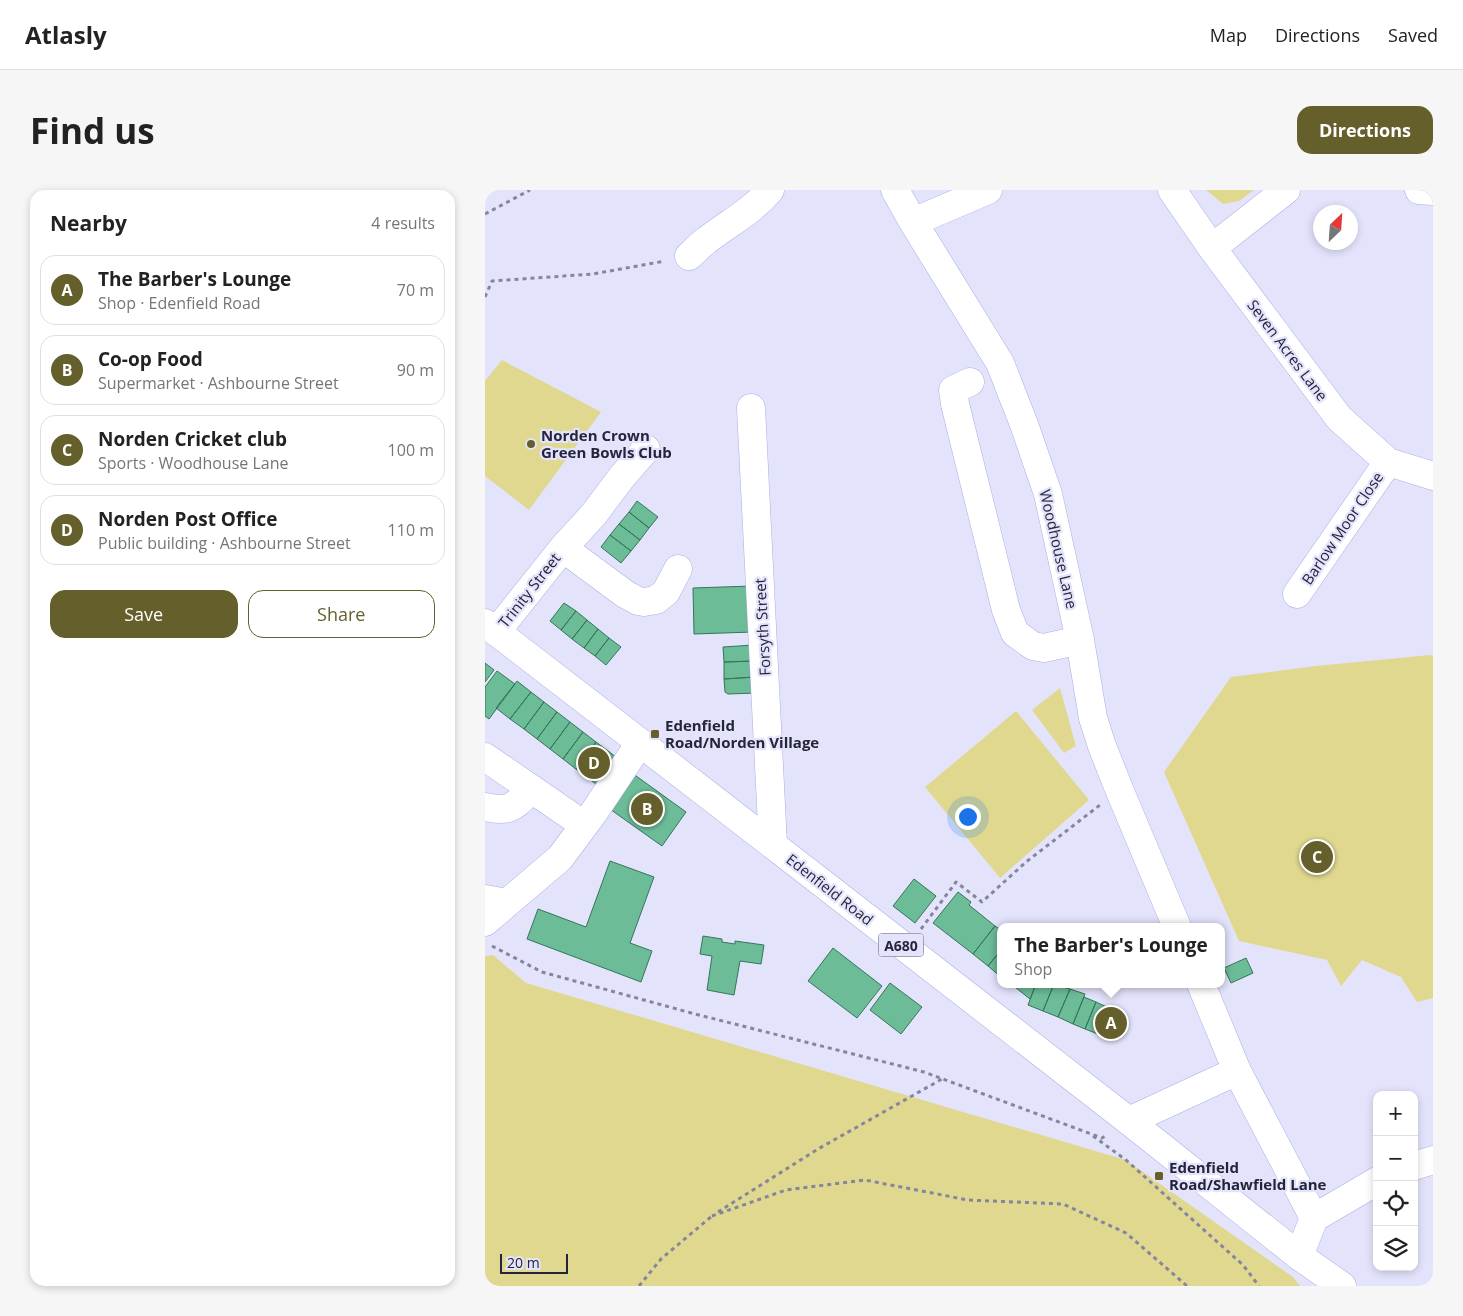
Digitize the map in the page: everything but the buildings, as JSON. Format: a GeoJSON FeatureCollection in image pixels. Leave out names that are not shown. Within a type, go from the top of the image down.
{"type":"FeatureCollection","features":[{"type":"Feature","properties":{"kind":"street"},"geometry":{"type":"LineString","coordinates":[[689,256],[706,240],[759,203],[770,190]]}},
{"type":"Feature","properties":{"kind":"street","name":"Woodhouse Lane"},"geometry":{"type":"LineString","coordinates":[[895,190],[1001,363],[1048,494],[1080,640],[1093,718],[1119,789],[1175,923]]}},
{"type":"Feature","properties":{"kind":"street"},"geometry":{"type":"LineString","coordinates":[[913,222],[987,190]]}},
{"type":"Feature","properties":{"kind":"street","name":"Seven Acres Lane"},"geometry":{"type":"LineString","coordinates":[[1172,190],[1212,248],[1339,418],[1388,462],[1433,476]]}},
{"type":"Feature","properties":{"kind":"street"},"geometry":{"type":"LineString","coordinates":[[1212,248],[1286,190]]}},
{"type":"Feature","properties":{"kind":"street"},"geometry":{"type":"LineString","coordinates":[[1419,190],[1433,191]]}},
{"type":"Feature","properties":{"kind":"street"},"geometry":{"type":"LineString","coordinates":[[969,382],[953,390],[955,404],[1006,610],[1015,633],[1033,646],[1044,648],[1080,640]]}},
{"type":"Feature","properties":{"kind":"street","name":"Forsyth Street"},"geometry":{"type":"LineString","coordinates":[[751,408],[773,845]]}},
{"type":"Feature","properties":{"kind":"street","name":"Trinity Street"},"geometry":{"type":"LineString","coordinates":[[491,627],[594,514],[645,449]]}},
{"type":"Feature","properties":{"kind":"street","name":"Barlow Moor Close"},"geometry":{"type":"LineString","coordinates":[[1297,594],[1388,462]]}},
{"type":"Feature","properties":{"kind":"street"},"geometry":{"type":"LineString","coordinates":[[563,548],[625,594],[638,601],[656,600],[666,592],[678,569]]}},
{"type":"Feature","properties":{"kind":"street","name":"Edenfield Road"},"geometry":{"type":"LineString","coordinates":[[491,627],[1129,1121],[1314,1270],[1342,1286]]}},
{"type":"Feature","properties":{"kind":"street"},"geometry":{"type":"LineString","coordinates":[[485,922],[496,901],[559,858],[640,743]]}},
{"type":"Feature","properties":{"kind":"street"},"geometry":{"type":"LineString","coordinates":[[485,756],[584,825]]}},
{"type":"Feature","properties":{"kind":"street"},"geometry":{"type":"LineString","coordinates":[[485,806],[497,810],[507,809],[516,804],[531,789]]}},
{"type":"Feature","properties":{"kind":"street"},"geometry":{"type":"LineString","coordinates":[[1203,988],[1237,1071],[1314,1218],[1314,1270]]}},
{"type":"Feature","properties":{"kind":"street"},"geometry":{"type":"LineString","coordinates":[[1129,1121],[1237,1071]]}},
{"type":"Feature","properties":{"kind":"street"},"geometry":{"type":"LineString","coordinates":[[1418,1165],[1433,1160]]}},
{"type":"Feature","properties":{"kind":"street"},"geometry":{"type":"LineString","coordinates":[[1314,1218],[1373,1183]]}},
{"type":"Feature","properties":{"kind":"path"},"geometry":{"type":"LineString","coordinates":[[485,214],[530,190]]}},
{"type":"Feature","properties":{"kind":"path"},"geometry":{"type":"LineString","coordinates":[[485,297],[492,281],[593,274],[689,256]]}},
{"type":"Feature","properties":{"kind":"path"},"geometry":{"type":"LineString","coordinates":[[906,949],[956,882],[982,902],[1026,862],[1119,789]]}},
{"type":"Feature","properties":{"kind":"path"},"geometry":{"type":"LineString","coordinates":[[485,942],[542,972],[695,1014],[924,1072],[1102,1138],[1129,1121]]}},
{"type":"Feature","properties":{"kind":"path"},"geometry":{"type":"LineString","coordinates":[[639,1286],[661,1259],[712,1216],[818,1149],[942,1078]]}},
{"type":"Feature","properties":{"kind":"path"},"geometry":{"type":"LineString","coordinates":[[1091,1134],[1125,1160],[1243,1265],[1259,1286]]}},
{"type":"Feature","properties":{"kind":"path"},"geometry":{"type":"LineString","coordinates":[[712,1216],[786,1190],[865,1180],[968,1200],[1063,1204],[1126,1233],[1187,1286]]}},
{"type":"Feature","properties":{"kind":"shaded area"},"geometry":{"type":"Polygon","coordinates":[[[1206,190],[1254,190],[1239,201],[1223,204],[1206,190]]]}},
{"type":"Feature","properties":{"kind":"shaded area","name":"Norden Crown Green Bowls Club"},"geometry":{"type":"Polygon","coordinates":[[[502,360],[601,412],[529,510],[485,476],[485,381],[502,360]]]}},
{"type":"Feature","properties":{"kind":"shaded area"},"geometry":{"type":"Polygon","coordinates":[[[1433,656],[1433,998],[1417,1002],[1401,977],[1362,960],[1341,986],[1327,960],[1239,941],[1164,772],[1231,677],[1316,666],[1433,656]]]}},
{"type":"Feature","properties":{"kind":"shaded area"},"geometry":{"type":"Polygon","coordinates":[[[1060,688],[1076,746],[1064,753],[1032,710],[1060,688]]]}},
{"type":"Feature","properties":{"kind":"shaded area"},"geometry":{"type":"Polygon","coordinates":[[[1016,711],[1089,800],[1000,878],[925,787],[1016,711]]]}},
{"type":"Feature","properties":{"kind":"shaded area"},"geometry":{"type":"Polygon","coordinates":[[[493,955],[526,983],[1126,1160],[1293,1277],[1300,1286],[485,1286],[485,956],[493,955]]]}},
{"type":"Feature","properties":{"kind":"place","name":"Norden Crown Green Bowls Club"},"geometry":{"type":"Point","coordinates":[531,444]}},
{"type":"Feature","properties":{"kind":"place","name":"Edenfield Road/Norden Village"},"geometry":{"type":"Point","coordinates":[655,734]}},
{"type":"Feature","properties":{"kind":"place","name":"Norden Post Office"},"geometry":{"type":"Point","coordinates":[594,763]}},
{"type":"Feature","properties":{"kind":"place","name":"Co-op Food"},"geometry":{"type":"Point","coordinates":[647,809]}},
{"type":"Feature","properties":{"kind":"place","name":"Norden Cricket club"},"geometry":{"type":"Point","coordinates":[1317,857]}},
{"type":"Feature","properties":{"kind":"place","name":"The Barber's Lounge"},"geometry":{"type":"Point","coordinates":[1111,1023]}},
{"type":"Feature","properties":{"kind":"place","name":"Edenfield Road/Shawfield Lane"},"geometry":{"type":"Point","coordinates":[1159,1176]}}]}
